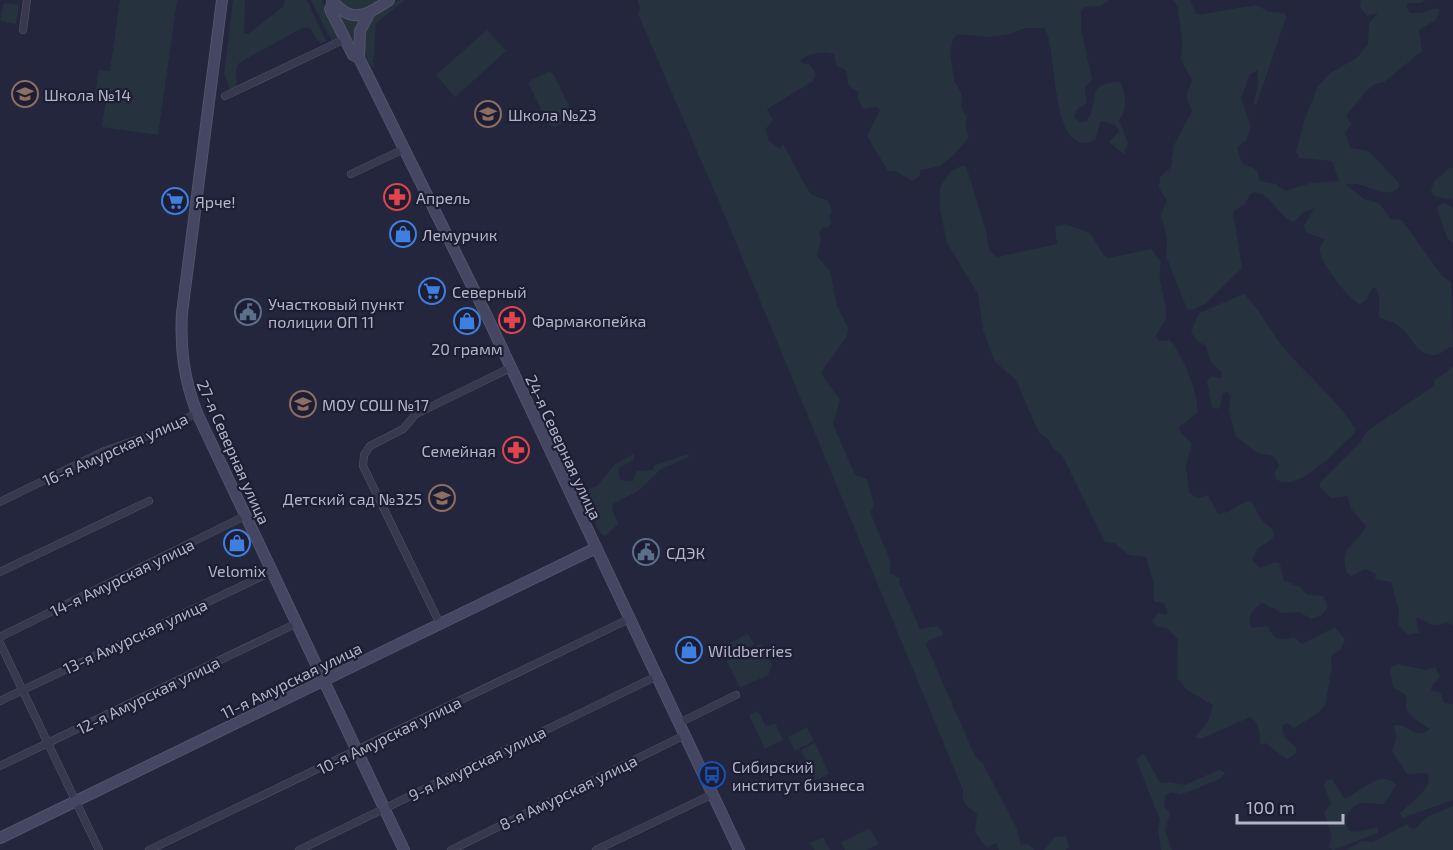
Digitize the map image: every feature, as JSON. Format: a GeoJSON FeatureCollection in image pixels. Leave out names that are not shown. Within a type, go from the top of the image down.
{"type":"FeatureCollection","features":[{"type":"Feature","properties":{"kind":"street"},"geometry":{"type":"LineString","coordinates":[[23,30],[27,0]]}},
{"type":"Feature","properties":{"kind":"street","name":"27-я Северная улица"},"geometry":{"type":"LineString","coordinates":[[222,0],[181,333],[183,371],[197,413],[404,850]]}},
{"type":"Feature","properties":{"kind":"street"},"geometry":{"type":"LineString","coordinates":[[359,58],[360,31],[369,14],[389,0]]}},
{"type":"Feature","properties":{"kind":"street"},"geometry":{"type":"LineString","coordinates":[[332,1],[350,15],[369,14]]}},
{"type":"Feature","properties":{"kind":"street","name":"24-я Северная улица"},"geometry":{"type":"LineString","coordinates":[[332,1],[330,9],[352,55],[359,58],[404,149],[739,850]]}},
{"type":"Feature","properties":{"kind":"street"},"geometry":{"type":"LineString","coordinates":[[225,96],[345,39]]}},
{"type":"Feature","properties":{"kind":"street"},"geometry":{"type":"LineString","coordinates":[[351,174],[404,149]]}},
{"type":"Feature","properties":{"kind":"street"},"geometry":{"type":"LineString","coordinates":[[440,624],[366,472],[363,460],[370,446],[403,429],[417,414],[510,368]]}},
{"type":"Feature","properties":{"kind":"street","name":"16-я Амурская улица"},"geometry":{"type":"LineString","coordinates":[[0,502],[102,452],[146,437],[197,413]]}},
{"type":"Feature","properties":{"kind":"street"},"geometry":{"type":"LineString","coordinates":[[0,572],[149,501]]}},
{"type":"Feature","properties":{"kind":"street","name":"14-я Амурская улица"},"geometry":{"type":"LineString","coordinates":[[0,637],[245,516]]}},
{"type":"Feature","properties":{"kind":"street","name":"11-я Амурская улица"},"geometry":{"type":"LineString","coordinates":[[0,838],[596,548]]}},
{"type":"Feature","properties":{"kind":"street","name":"13-я Амурская улица"},"geometry":{"type":"LineString","coordinates":[[0,701],[271,572]]}},
{"type":"Feature","properties":{"kind":"street","name":"10-я Амурская улица"},"geometry":{"type":"LineString","coordinates":[[148,850],[629,618]]}},
{"type":"Feature","properties":{"kind":"street","name":"12-я Амурская улица"},"geometry":{"type":"LineString","coordinates":[[0,766],[296,624]]}},
{"type":"Feature","properties":{"kind":"street"},"geometry":{"type":"LineString","coordinates":[[0,644],[99,850]]}},
{"type":"Feature","properties":{"kind":"street","name":"9-я Амурская улица"},"geometry":{"type":"LineString","coordinates":[[299,850],[657,676]]}},
{"type":"Feature","properties":{"kind":"street"},"geometry":{"type":"LineString","coordinates":[[679,723],[736,695]]}},
{"type":"Feature","properties":{"kind":"street","name":"8-я Амурская улица"},"geometry":{"type":"LineString","coordinates":[[451,850],[685,735]]}},
{"type":"Feature","properties":{"kind":"street"},"geometry":{"type":"LineString","coordinates":[[596,850],[713,794]]}},
{"type":"Feature","properties":{"kind":"shaded area"},"geometry":{"type":"Polygon","coordinates":[[[120,0],[177,0],[158,135],[102,127],[107,92],[104,103],[94,101],[99,70],[110,71],[120,0]]]}},
{"type":"Feature","properties":{"kind":"shaded area"},"geometry":{"type":"Polygon","coordinates":[[[233,0],[245,0],[244,33],[248,34],[283,7],[285,0],[307,0],[326,41],[320,44],[310,28],[302,28],[239,63],[236,70],[236,87],[231,91],[224,74],[233,0]]]}},
{"type":"Feature","properties":{"kind":"shaded area"},"geometry":{"type":"Polygon","coordinates":[[[311,0],[322,0],[338,35],[333,43],[311,0]]]}},
{"type":"Feature","properties":{"kind":"shaded area"},"geometry":{"type":"Polygon","coordinates":[[[339,0],[379,0],[364,11],[347,9],[339,0]]]}},
{"type":"Feature","properties":{"kind":"shaded area"},"geometry":{"type":"Polygon","coordinates":[[[399,0],[405,0],[376,23],[373,62],[375,68],[366,56],[365,30],[378,14],[399,0]]]}},
{"type":"Feature","properties":{"kind":"shaded area"},"geometry":{"type":"Polygon","coordinates":[[[637,0],[1110,0],[1100,6],[1085,7],[1081,12],[1081,29],[1092,79],[1085,88],[1086,104],[1076,110],[1074,117],[1079,122],[1087,121],[1097,90],[1109,83],[1120,82],[1125,102],[1124,112],[1119,120],[1128,143],[1124,154],[1109,142],[1119,131],[1115,125],[1101,121],[1095,140],[1087,143],[1082,143],[1072,137],[1065,126],[1056,92],[1049,39],[1045,28],[1025,28],[1010,34],[988,37],[958,34],[953,39],[950,53],[954,80],[961,93],[962,109],[967,117],[965,125],[969,137],[952,157],[939,166],[921,170],[919,177],[912,181],[896,171],[888,171],[867,136],[880,110],[877,107],[863,109],[858,99],[859,92],[850,86],[846,70],[836,65],[834,54],[816,53],[800,60],[802,63],[809,64],[816,74],[813,81],[767,109],[773,120],[765,130],[769,141],[780,149],[783,144],[810,194],[828,201],[832,211],[829,218],[832,224],[827,228],[822,227],[819,233],[821,239],[817,256],[830,271],[837,306],[848,328],[847,336],[821,373],[840,400],[833,424],[855,475],[867,479],[874,505],[870,512],[891,563],[890,573],[900,578],[899,582],[920,629],[938,626],[943,632],[943,635],[928,641],[926,645],[976,758],[982,762],[1016,827],[1021,845],[1028,844],[1035,850],[999,850],[997,843],[986,847],[975,832],[977,814],[964,802],[963,790],[725,216],[638,14],[640,8],[637,0]]]}},
{"type":"Feature","properties":{"kind":"shaded area"},"geometry":{"type":"Polygon","coordinates":[[[1173,0],[1190,0],[1197,15],[1256,5],[1269,12],[1284,13],[1286,17],[1256,106],[1254,103],[1258,85],[1258,70],[1250,74],[1241,99],[1251,125],[1246,140],[1237,148],[1242,163],[1257,170],[1260,181],[1276,184],[1285,191],[1311,183],[1339,181],[1332,161],[1300,158],[1296,152],[1305,119],[1318,86],[1330,73],[1357,58],[1368,44],[1369,23],[1378,13],[1367,16],[1360,7],[1361,0],[1426,0],[1421,3],[1409,3],[1406,6],[1410,13],[1421,13],[1436,8],[1439,10],[1436,20],[1419,30],[1422,51],[1384,82],[1375,84],[1365,92],[1346,116],[1351,124],[1345,133],[1351,148],[1368,151],[1399,183],[1399,187],[1393,191],[1380,192],[1360,185],[1346,185],[1364,199],[1379,203],[1391,219],[1402,220],[1441,275],[1451,282],[1453,347],[1435,355],[1426,354],[1418,348],[1395,323],[1379,317],[1379,295],[1376,288],[1372,288],[1367,299],[1360,304],[1355,301],[1337,281],[1322,258],[1320,250],[1324,239],[1307,233],[1304,226],[1314,209],[1303,212],[1294,222],[1282,215],[1268,199],[1258,193],[1251,193],[1245,204],[1233,212],[1242,268],[1205,304],[1191,310],[1187,309],[1166,256],[1167,238],[1161,215],[1167,200],[1159,188],[1160,177],[1171,167],[1174,145],[1192,111],[1186,96],[1192,80],[1181,60],[1182,41],[1178,7],[1173,0]]]}},
{"type":"Feature","properties":{"kind":"shaded area"},"geometry":{"type":"Polygon","coordinates":[[[4,3],[19,5],[16,24],[0,21],[4,3]]]}},
{"type":"Feature","properties":{"kind":"shaded area"},"geometry":{"type":"Polygon","coordinates":[[[335,9],[361,19],[354,35],[356,53],[335,9]]]}},
{"type":"Feature","properties":{"kind":"shaded area"},"geometry":{"type":"Polygon","coordinates":[[[487,30],[506,51],[455,97],[436,75],[487,30]]]}},
{"type":"Feature","properties":{"kind":"shaded area"},"geometry":{"type":"Polygon","coordinates":[[[548,72],[553,73],[573,114],[572,119],[555,127],[549,125],[529,85],[531,80],[548,72]]]}},
{"type":"Feature","properties":{"kind":"shaded area"},"geometry":{"type":"Polygon","coordinates":[[[966,166],[986,231],[989,250],[997,257],[1057,244],[1055,227],[1065,224],[1090,233],[1104,256],[1109,258],[1151,249],[1161,262],[1160,283],[1166,315],[1156,337],[1159,341],[1170,340],[1175,346],[1196,396],[1197,413],[1179,427],[1181,433],[1192,444],[1186,466],[1189,493],[1198,498],[1208,495],[1218,514],[1228,512],[1247,501],[1252,502],[1274,534],[1273,538],[1257,549],[1252,560],[1260,568],[1275,562],[1280,564],[1284,581],[1300,587],[1307,595],[1323,596],[1328,606],[1322,615],[1312,619],[1299,612],[1282,613],[1263,603],[1256,607],[1250,625],[1252,628],[1267,626],[1278,638],[1294,637],[1302,644],[1335,627],[1345,640],[1340,650],[1331,656],[1332,667],[1325,705],[1318,713],[1294,728],[1287,723],[1282,726],[1284,737],[1296,747],[1296,753],[1287,759],[1265,743],[1260,745],[1259,729],[1250,717],[1201,739],[1195,737],[1209,720],[1213,705],[1187,690],[1177,678],[1178,639],[1166,628],[1156,626],[1153,621],[1158,612],[1164,615],[1168,613],[1164,603],[1154,602],[1154,585],[1146,557],[1129,555],[1114,543],[1105,542],[1062,455],[1053,448],[1048,438],[1039,433],[1016,380],[995,362],[983,330],[978,294],[947,243],[940,209],[940,187],[950,172],[966,166]]]}},
{"type":"Feature","properties":{"kind":"shaded area"},"geometry":{"type":"Polygon","coordinates":[[[1453,168],[1453,200],[1434,196],[1431,191],[1434,181],[1453,168]]]}},
{"type":"Feature","properties":{"kind":"shaded area"},"geometry":{"type":"Polygon","coordinates":[[[1445,203],[1453,208],[1453,243],[1447,238],[1437,209],[1445,203]]]}},
{"type":"Feature","properties":{"kind":"shaded area"},"geometry":{"type":"Polygon","coordinates":[[[1244,294],[1282,346],[1331,397],[1355,429],[1354,434],[1329,458],[1297,480],[1287,482],[1277,480],[1274,474],[1279,465],[1274,456],[1258,453],[1236,437],[1229,411],[1230,395],[1227,391],[1222,394],[1218,409],[1212,407],[1207,381],[1211,377],[1221,378],[1222,373],[1210,361],[1206,346],[1197,341],[1191,332],[1199,313],[1244,294]]]}},
{"type":"Feature","properties":{"kind":"shaded area"},"geometry":{"type":"Polygon","coordinates":[[[1453,367],[1453,625],[1446,622],[1434,625],[1416,618],[1419,633],[1408,635],[1398,624],[1399,612],[1391,582],[1375,579],[1376,574],[1366,569],[1351,576],[1347,573],[1346,551],[1366,526],[1352,510],[1347,496],[1332,498],[1320,488],[1320,483],[1361,441],[1367,431],[1434,386],[1434,381],[1453,367]]]}},
{"type":"Feature","properties":{"kind":"shaded area"},"geometry":{"type":"Polygon","coordinates":[[[634,454],[634,459],[618,469],[620,480],[633,481],[637,471],[652,470],[655,465],[688,454],[689,457],[661,469],[638,491],[613,504],[612,510],[618,524],[605,536],[600,532],[580,492],[597,486],[615,464],[634,454]]]}},
{"type":"Feature","properties":{"kind":"shaded area"},"geometry":{"type":"Polygon","coordinates":[[[748,634],[754,644],[731,656],[726,645],[748,634]]]}},
{"type":"Feature","properties":{"kind":"shaded area"},"geometry":{"type":"Polygon","coordinates":[[[761,644],[772,665],[768,675],[740,688],[727,661],[761,644]]]}},
{"type":"Feature","properties":{"kind":"shaded area"},"geometry":{"type":"Polygon","coordinates":[[[1398,664],[1425,670],[1435,667],[1440,677],[1432,685],[1431,690],[1441,693],[1444,703],[1453,704],[1453,800],[1402,818],[1400,813],[1425,790],[1429,779],[1428,773],[1407,774],[1392,751],[1397,736],[1393,726],[1403,726],[1419,734],[1430,729],[1408,712],[1407,695],[1393,688],[1390,668],[1398,664]]]}},
{"type":"Feature","properties":{"kind":"shaded area"},"geometry":{"type":"Polygon","coordinates":[[[758,711],[766,727],[775,723],[783,740],[765,749],[749,715],[758,711]]]}},
{"type":"Feature","properties":{"kind":"shaded area"},"geometry":{"type":"Polygon","coordinates":[[[807,727],[814,741],[795,751],[788,737],[807,727]]]}},
{"type":"Feature","properties":{"kind":"shaded area"},"geometry":{"type":"Polygon","coordinates":[[[815,743],[829,774],[816,780],[801,750],[815,743]]]}},
{"type":"Feature","properties":{"kind":"shaded area"},"geometry":{"type":"Polygon","coordinates":[[[1144,754],[1160,783],[1185,785],[1216,771],[1220,770],[1225,773],[1220,779],[1180,795],[1171,792],[1165,795],[1164,806],[1170,814],[1165,830],[1172,850],[1161,850],[1158,829],[1160,820],[1136,759],[1144,754]]]}},
{"type":"Feature","properties":{"kind":"shaded area"},"geometry":{"type":"Polygon","coordinates":[[[1332,779],[1344,798],[1376,780],[1390,780],[1396,785],[1384,804],[1357,804],[1344,819],[1348,830],[1355,832],[1378,828],[1378,833],[1333,850],[1329,847],[1332,837],[1324,812],[1331,804],[1324,785],[1326,780],[1332,779]]]}},
{"type":"Feature","properties":{"kind":"shaded area"},"geometry":{"type":"Polygon","coordinates":[[[1453,806],[1453,850],[1346,850],[1362,841],[1373,842],[1407,824],[1410,828],[1415,829],[1427,817],[1453,806]]]}},
{"type":"Feature","properties":{"kind":"shaded area"},"geometry":{"type":"Polygon","coordinates":[[[870,828],[878,844],[866,850],[845,850],[841,842],[870,828]]]}},
{"type":"Feature","properties":{"kind":"shaded area"},"geometry":{"type":"Polygon","coordinates":[[[1066,836],[1069,846],[1066,850],[1044,850],[1055,837],[1066,836]]]}},
{"type":"Feature","properties":{"kind":"shaded area"},"geometry":{"type":"Polygon","coordinates":[[[823,837],[830,850],[814,850],[810,843],[823,837]]]}},
{"type":"Feature","properties":{"kind":"place","name":"Школа №14"},"geometry":{"type":"Point","coordinates":[25,94]}},
{"type":"Feature","properties":{"kind":"place","name":"Школа №23"},"geometry":{"type":"Point","coordinates":[488,114]}},
{"type":"Feature","properties":{"kind":"place","name":"Апрель"},"geometry":{"type":"Point","coordinates":[397,197]}},
{"type":"Feature","properties":{"kind":"place","name":"Ярче!"},"geometry":{"type":"Point","coordinates":[175,201]}},
{"type":"Feature","properties":{"kind":"place","name":"Лемурчик"},"geometry":{"type":"Point","coordinates":[403,234]}},
{"type":"Feature","properties":{"kind":"place","name":"Северный"},"geometry":{"type":"Point","coordinates":[432,291]}},
{"type":"Feature","properties":{"kind":"place","name":"Участковый пункт полиции ОП 11"},"geometry":{"type":"Point","coordinates":[248,312]}},
{"type":"Feature","properties":{"kind":"place","name":"Фармакопейка"},"geometry":{"type":"Point","coordinates":[512,320]}},
{"type":"Feature","properties":{"kind":"place","name":"20 грамм"},"geometry":{"type":"Point","coordinates":[467,321]}},
{"type":"Feature","properties":{"kind":"place","name":"МОУ СОШ №17"},"geometry":{"type":"Point","coordinates":[303,404]}},
{"type":"Feature","properties":{"kind":"place","name":"Семейная"},"geometry":{"type":"Point","coordinates":[516,450]}},
{"type":"Feature","properties":{"kind":"place","name":"Детский сад №325"},"geometry":{"type":"Point","coordinates":[442,498]}},
{"type":"Feature","properties":{"kind":"place","name":"Velomix"},"geometry":{"type":"Point","coordinates":[237,543]}},
{"type":"Feature","properties":{"kind":"place","name":"СДЭК"},"geometry":{"type":"Point","coordinates":[646,552]}},
{"type":"Feature","properties":{"kind":"place","name":"Wildberries"},"geometry":{"type":"Point","coordinates":[689,650]}},
{"type":"Feature","properties":{"kind":"place","name":"Сибирский институт бизнеса"},"geometry":{"type":"Point","coordinates":[712,775]}}]}
